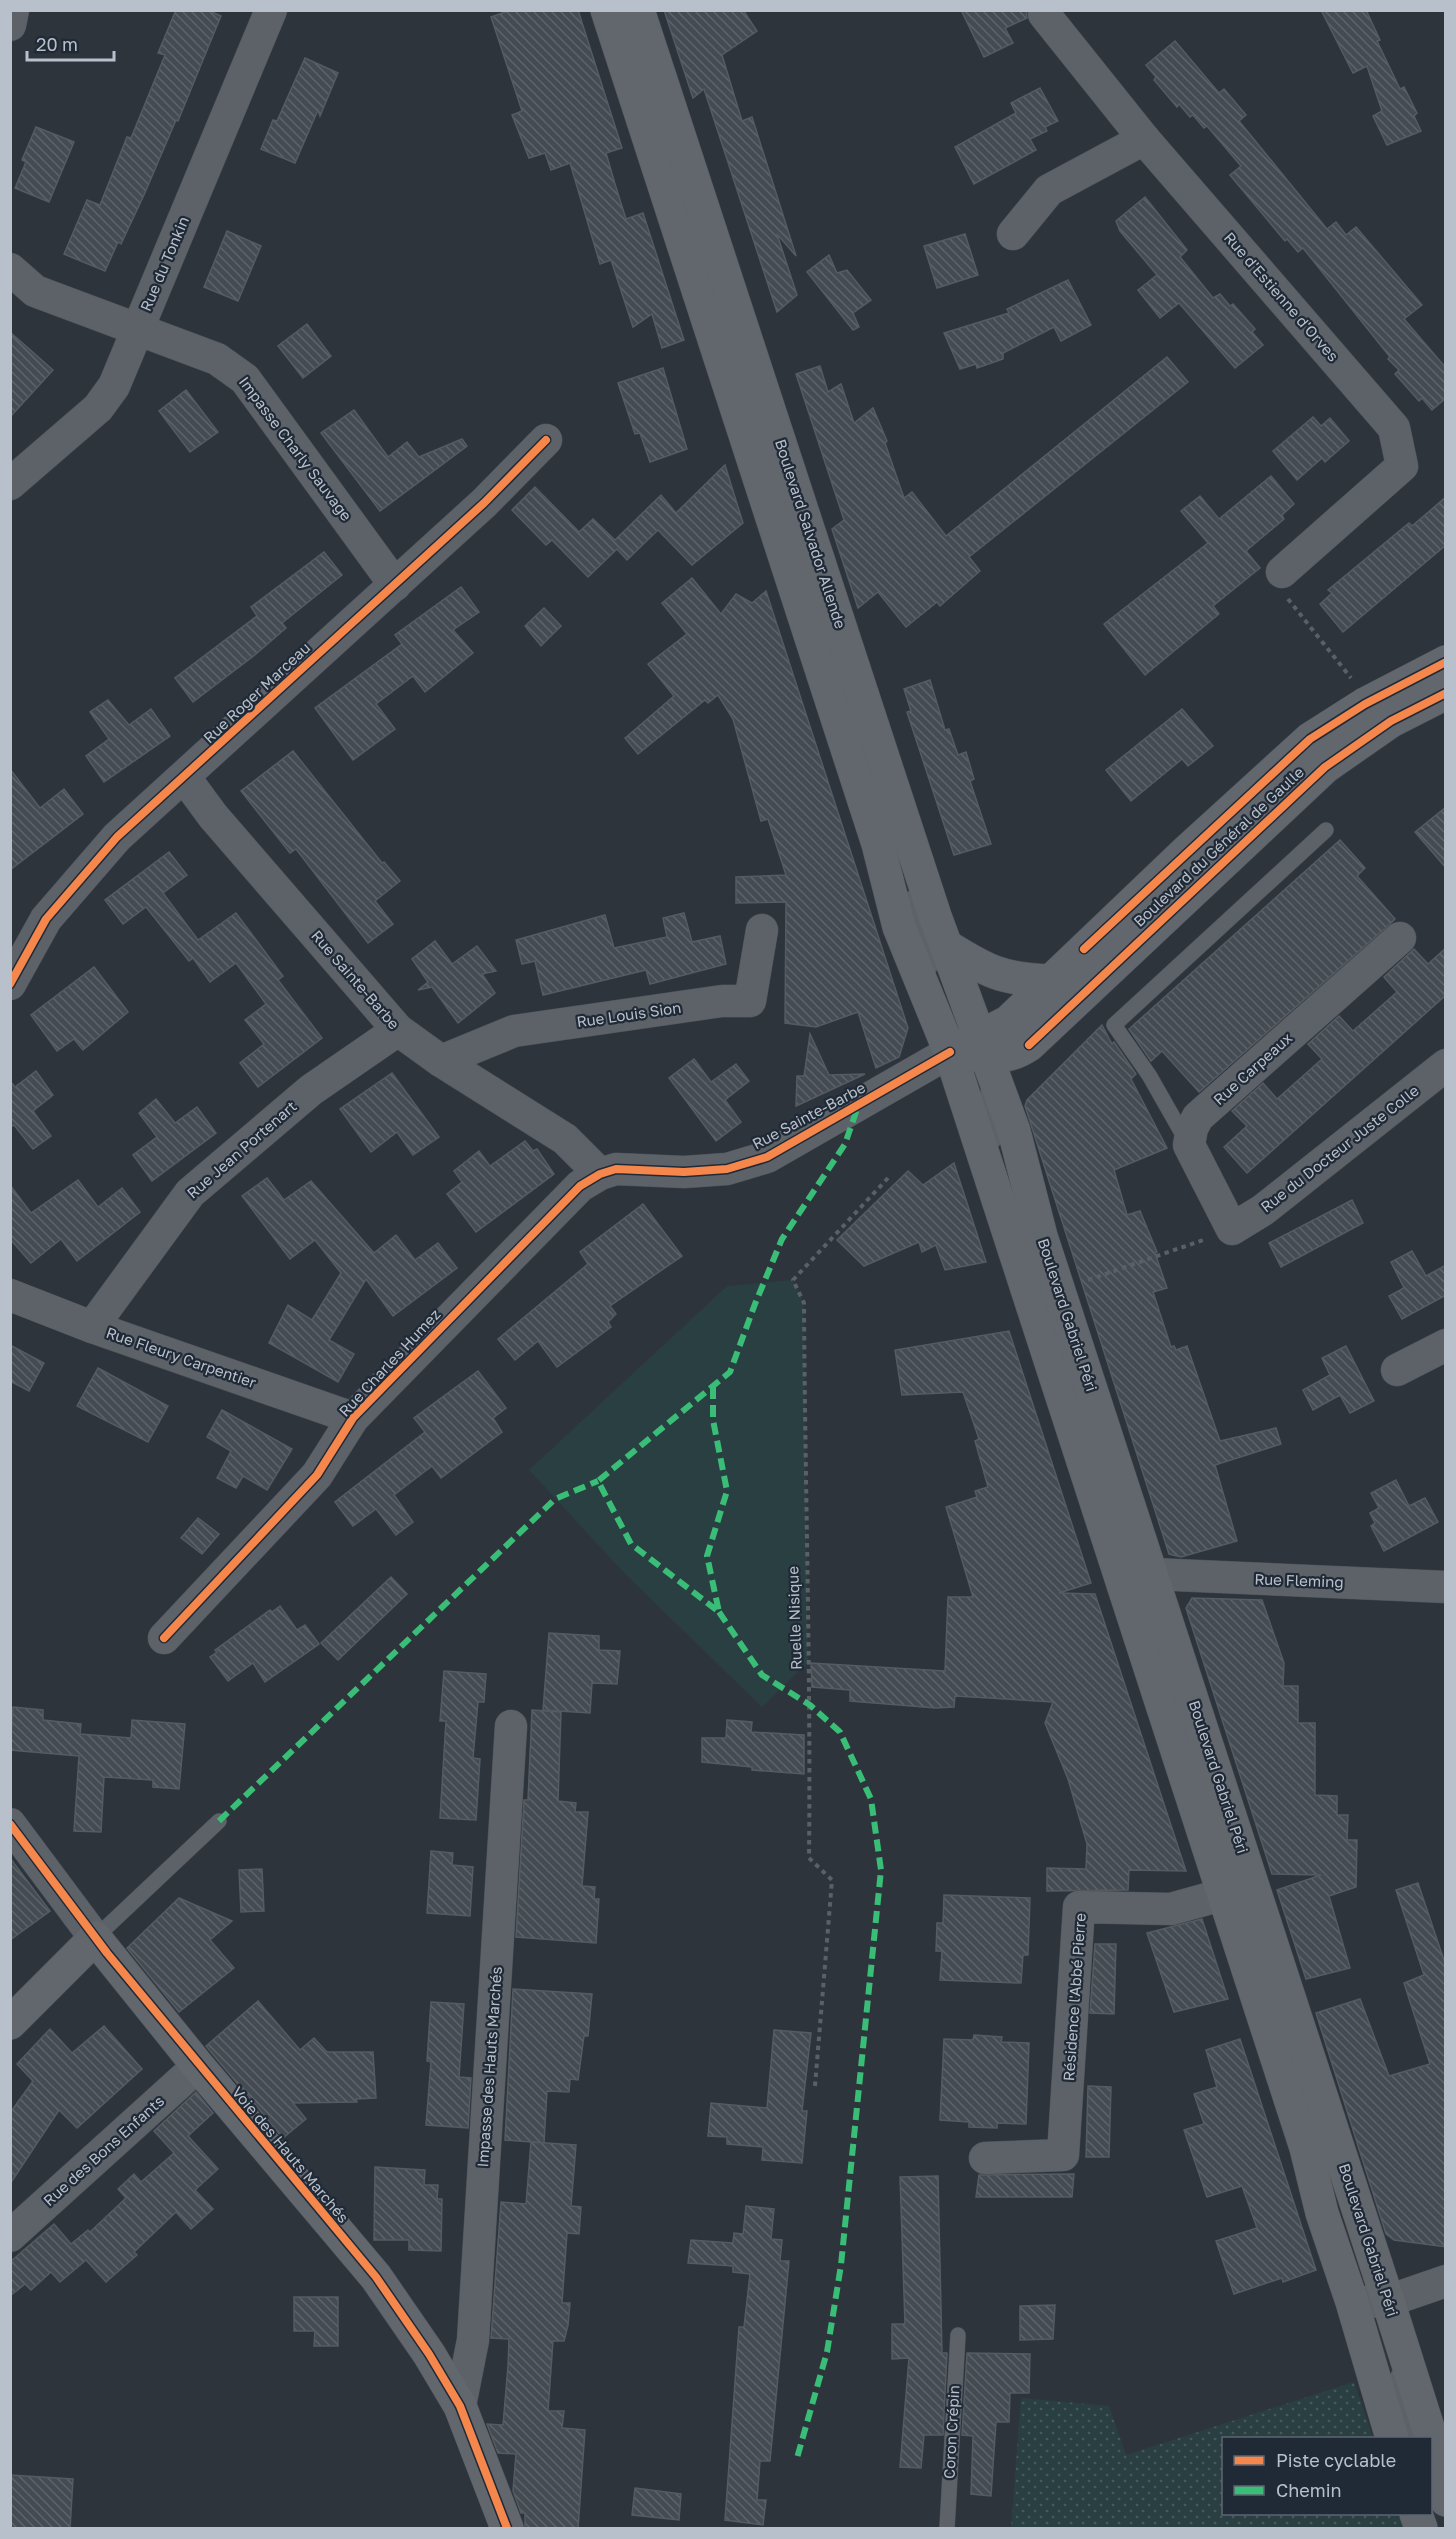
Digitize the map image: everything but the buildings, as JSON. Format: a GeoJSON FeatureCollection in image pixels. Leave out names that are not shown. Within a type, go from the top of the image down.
{"type":"FeatureCollection","features":[{"type":"Feature","properties":{"kind":"main road","name":"Boulevard Salvador Allende"},"geometry":{"type":"LineString","coordinates":[[607,10],[878,844],[896,919],[971,1049]]}},
{"type":"Feature","properties":{"kind":"main road","name":"Boulevard Salvador Allende"},"geometry":{"type":"LineString","coordinates":[[638,10],[935,916],[948,947],[971,1049]]}},
{"type":"Feature","properties":{"kind":"main road","name":"Boulevard du Général de Gaulle"},"geometry":{"type":"LineString","coordinates":[[971,1049],[1008,1022],[1310,739],[1370,701],[1446,662]]}},
{"type":"Feature","properties":{"kind":"main road","name":"Boulevard du Général de Gaulle"},"geometry":{"type":"LineString","coordinates":[[971,1049],[1002,1057],[1017,1053],[1029,1045],[1325,767],[1391,721],[1446,693]]}},
{"type":"Feature","properties":{"kind":"main road"},"geometry":{"type":"LineString","coordinates":[[948,947],[984,969],[999,975],[1050,981]]}},
{"type":"Feature","properties":{"kind":"main road","name":"Boulevard Gabriel Péri"},"geometry":{"type":"LineString","coordinates":[[971,1049],[1023,1159],[1041,1236],[1431,2437]]}},
{"type":"Feature","properties":{"kind":"main road","name":"Boulevard Gabriel Péri"},"geometry":{"type":"LineString","coordinates":[[971,1049],[1118,1565],[1225,1894],[1352,2302],[1391,2437]]}},
{"type":"Feature","properties":{"kind":"main road"},"geometry":{"type":"LineString","coordinates":[[10,2023],[95,1938]]}},
{"type":"Feature","properties":{"kind":"main road","name":"Voie des Hauts Marchés"},"geometry":{"type":"LineString","coordinates":[[95,1938],[198,2066],[376,2277],[460,2406],[507,2529]]}},
{"type":"Feature","properties":{"kind":"main road","name":"Boulevard Gabriel Péri"},"geometry":{"type":"LineString","coordinates":[[1432,2440],[1446,2500]]}},
{"type":"Feature","properties":{"kind":"street"},"geometry":{"type":"LineString","coordinates":[[10,25],[13,10]]}},
{"type":"Feature","properties":{"kind":"street","name":"Rue du Tonkin"},"geometry":{"type":"LineString","coordinates":[[10,484],[98,408],[114,386],[271,10]]}},
{"type":"Feature","properties":{"kind":"street","name":"Rue d'Estienne d'Orves"},"geometry":{"type":"LineString","coordinates":[[1044,10],[1044,14],[1144,139],[1394,428],[1402,466],[1282,572]]}},
{"type":"Feature","properties":{"kind":"street"},"geometry":{"type":"LineString","coordinates":[[1013,234],[1049,190],[1144,139]]}},
{"type":"Feature","properties":{"kind":"street","name":"Impasse Charly Sauvage"},"geometry":{"type":"LineString","coordinates":[[10,269],[35,291],[217,359],[245,379],[395,585]]}},
{"type":"Feature","properties":{"kind":"street","name":"Rue Roger Marceau"},"geometry":{"type":"LineString","coordinates":[[10,984],[46,919],[117,837],[185,778],[395,585],[546,440]]}},
{"type":"Feature","properties":{"kind":"street","name":"Rue Sainte-Barbe"},"geometry":{"type":"LineString","coordinates":[[185,778],[213,816],[398,1030],[441,1061],[565,1139],[600,1174],[635,1168],[684,1172],[727,1169],[767,1157],[971,1049]]}},
{"type":"Feature","properties":{"kind":"street","name":"Rue Louis Sion"},"geometry":{"type":"LineString","coordinates":[[441,1061],[514,1031],[722,1001],[750,1002],[762,930]]}},
{"type":"Feature","properties":{"kind":"street","name":"Rue Carpeaux"},"geometry":{"type":"LineString","coordinates":[[1189,1144],[1192,1128],[1198,1117],[1400,938]]}},
{"type":"Feature","properties":{"kind":"street","name":"Rue Jean Portenart"},"geometry":{"type":"LineString","coordinates":[[92,1328],[189,1193],[312,1090],[398,1030]]}},
{"type":"Feature","properties":{"kind":"street","name":"Rue du Docteur Juste Colle"},"geometry":{"type":"LineString","coordinates":[[1232,1229],[1263,1210],[1446,1065]]}},
{"type":"Feature","properties":{"kind":"street"},"geometry":{"type":"LineString","coordinates":[[1189,1144],[1232,1229]]}},
{"type":"Feature","properties":{"kind":"street","name":"Rue Charles Humez"},"geometry":{"type":"LineString","coordinates":[[164,1638],[317,1475],[353,1418],[580,1186],[600,1174]]}},
{"type":"Feature","properties":{"kind":"street","name":"Rue Fleury Carpentier"},"geometry":{"type":"LineString","coordinates":[[10,1295],[92,1328],[353,1418]]}},
{"type":"Feature","properties":{"kind":"street"},"geometry":{"type":"LineString","coordinates":[[1397,1370],[1446,1345]]}},
{"type":"Feature","properties":{"kind":"street","name":"Rue Fleming"},"geometry":{"type":"LineString","coordinates":[[1152,1574],[1446,1587]]}},
{"type":"Feature","properties":{"kind":"street","name":"Impasse des Hauts Marchés"},"geometry":{"type":"LineString","coordinates":[[460,2406],[473,2340],[511,1726]]}},
{"type":"Feature","properties":{"kind":"street","name":"Voie des Hauts Marchés"},"geometry":{"type":"LineString","coordinates":[[10,1824],[95,1938]]}},
{"type":"Feature","properties":{"kind":"street","name":"Résidence l'Abbé Pierre"},"geometry":{"type":"LineString","coordinates":[[986,2158],[1064,2155],[1079,1907],[1171,1909],[1225,1894]]}},
{"type":"Feature","properties":{"kind":"street","name":"Rue des Bons Enfants"},"geometry":{"type":"LineString","coordinates":[[10,2236],[198,2066]]}},
{"type":"Feature","properties":{"kind":"street"},"geometry":{"type":"LineString","coordinates":[[1352,2302],[1388,2301],[1446,2281]]}},
{"type":"Feature","properties":{"kind":"lane"},"geometry":{"type":"LineString","coordinates":[[623,10],[894,843]]}},
{"type":"Feature","properties":{"kind":"lane"},"geometry":{"type":"LineString","coordinates":[[1189,1144],[1149,1075],[1114,1025],[1326,830]]}},
{"type":"Feature","properties":{"kind":"lane"},"geometry":{"type":"LineString","coordinates":[[909,888],[971,1049],[990,1129],[1099,1461],[1126,1494]]}},
{"type":"Feature","properties":{"kind":"lane"},"geometry":{"type":"LineString","coordinates":[[1118,1565],[1141,1592],[1277,2015],[1350,2230],[1352,2302]]}},
{"type":"Feature","properties":{"kind":"lane"},"geometry":{"type":"LineString","coordinates":[[95,1938],[219,1821]]}},
{"type":"Feature","properties":{"kind":"lane"},"geometry":{"type":"LineString","coordinates":[[1388,2301],[1408,2437]]}},
{"type":"Feature","properties":{"kind":"lane","name":"Coron Crépin"},"geometry":{"type":"LineString","coordinates":[[947,2529],[958,2335]]}},
{"type":"Feature","properties":{"kind":"lane"},"geometry":{"type":"LineString","coordinates":[[1432,2512],[1437,2529]]}},
{"type":"Feature","properties":{"kind":"path"},"geometry":{"type":"LineString","coordinates":[[1282,572],[1288,601],[1370,701]]}},
{"type":"Feature","properties":{"kind":"path"},"geometry":{"type":"LineString","coordinates":[[1059,1290],[1184,1248],[1232,1229]]}},
{"type":"Feature","properties":{"kind":"green space"},"geometry":{"type":"Polygon","coordinates":[[[793,1280],[804,1303],[808,1662],[762,1707],[626,1575],[529,1470],[727,1286],[793,1280]]]}},
{"type":"Feature","properties":{"kind":"green space"},"geometry":{"type":"Polygon","coordinates":[[[1354,2382],[1373,2437],[1222,2437],[1222,2515],[1398,2515],[1403,2528],[1011,2528],[1021,2398],[1109,2406],[1126,2455],[1354,2382]]]}},
{"type":"Feature","properties":{"kind":"marked path"},"geometry":{"type":"LineString","coordinates":[[713,1387],[713,1420],[727,1491],[707,1556],[719,1612],[631,1544],[598,1481],[730,1372],[782,1239],[845,1144],[858,1106]]}},
{"type":"Feature","properties":{"kind":"marked path"},"geometry":{"type":"LineString","coordinates":[[219,1821],[555,1499],[598,1481]]}},
{"type":"Feature","properties":{"kind":"marked path"},"geometry":{"type":"LineString","coordinates":[[719,1612],[762,1675],[810,1705],[840,1732],[871,1799],[881,1870],[841,2265],[827,2352],[797,2458]]}},
{"type":"Feature","properties":{"kind":"cycle path"},"geometry":{"type":"LineString","coordinates":[[10,984],[46,919],[117,837],[484,503],[546,440]]}},
{"type":"Feature","properties":{"kind":"cycle path"},"geometry":{"type":"LineString","coordinates":[[1084,949],[1310,739],[1365,704],[1446,662]]}},
{"type":"Feature","properties":{"kind":"cycle path"},"geometry":{"type":"LineString","coordinates":[[1029,1045],[1325,767],[1391,721],[1446,693]]}},
{"type":"Feature","properties":{"kind":"cycle path"},"geometry":{"type":"LineString","coordinates":[[164,1638],[317,1475],[353,1418],[580,1186],[600,1174],[616,1169],[684,1172],[727,1169],[767,1157],[950,1052]]}},
{"type":"Feature","properties":{"kind":"cycle path"},"geometry":{"type":"LineString","coordinates":[[10,1824],[107,1953],[376,2277],[429,2354],[460,2406],[507,2528]]}}]}
